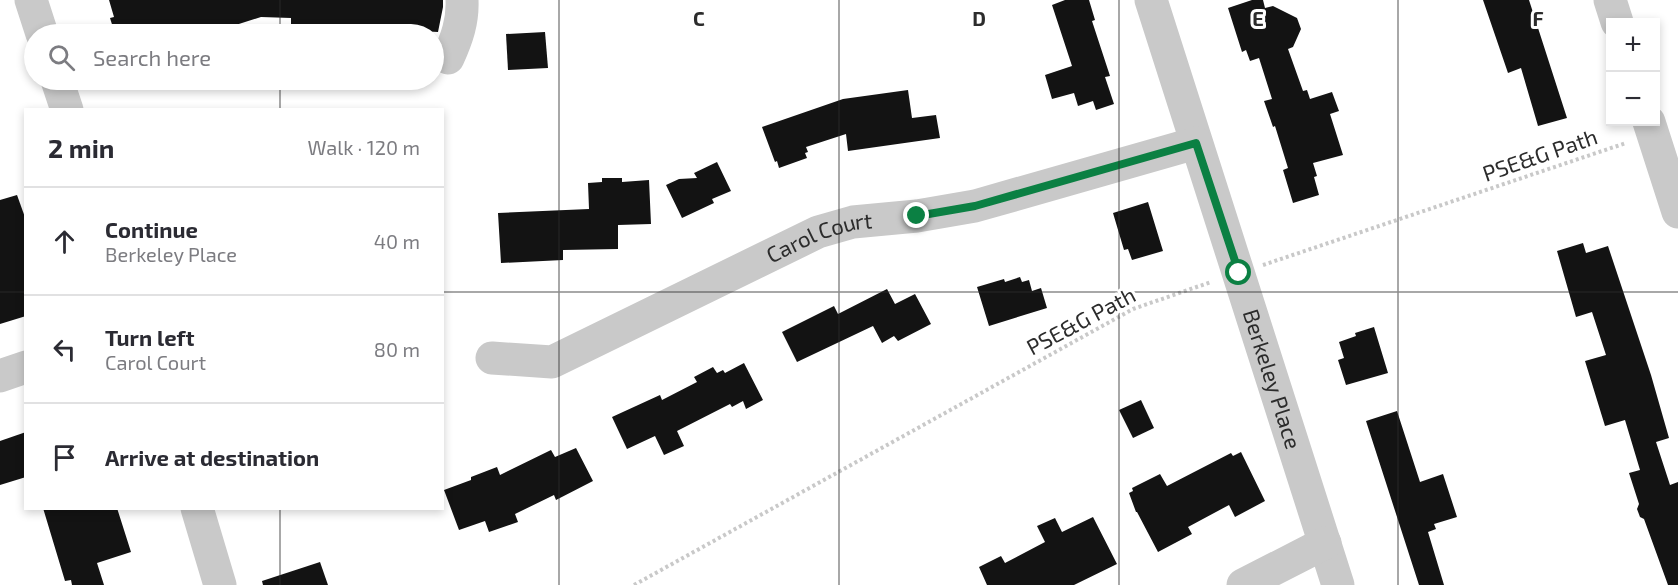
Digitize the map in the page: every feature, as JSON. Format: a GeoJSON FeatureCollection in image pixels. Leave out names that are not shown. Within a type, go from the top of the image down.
{"type":"FeatureCollection","features":[{"type":"Feature","properties":{"kind":"street"},"geometry":{"type":"LineString","coordinates":[[31,0],[39,24]]}},
{"type":"Feature","properties":{"kind":"street"},"geometry":{"type":"LineString","coordinates":[[448,58],[460,27],[463,11],[462,0]]}},
{"type":"Feature","properties":{"kind":"street","name":"Berkeley Place"},"geometry":{"type":"LineString","coordinates":[[1151,0],[1338,585]]}},
{"type":"Feature","properties":{"kind":"street"},"geometry":{"type":"LineString","coordinates":[[1610,0],[1616,18]]}},
{"type":"Feature","properties":{"kind":"street"},"geometry":{"type":"LineString","coordinates":[[60,90],[66,108]]}},
{"type":"Feature","properties":{"kind":"street"},"geometry":{"type":"LineString","coordinates":[[1651,128],[1678,212]]}},
{"type":"Feature","properties":{"kind":"street","name":"Carol Court"},"geometry":{"type":"LineString","coordinates":[[492,358],[552,363],[818,232],[853,222],[917,216],[975,206],[1196,143]]}},
{"type":"Feature","properties":{"kind":"street"},"geometry":{"type":"LineString","coordinates":[[0,376],[24,369]]}},
{"type":"Feature","properties":{"kind":"street"},"geometry":{"type":"LineString","coordinates":[[198,510],[220,585]]}},
{"type":"Feature","properties":{"kind":"street"},"geometry":{"type":"LineString","coordinates":[[1243,585],[1325,543]]}},
{"type":"Feature","properties":{"kind":"path","name":"PSE&G Path"},"geometry":{"type":"LineString","coordinates":[[634,585],[1133,309],[1651,128]]}},
{"type":"Feature","properties":{"kind":"building"},"geometry":{"type":"Polygon","coordinates":[[[109,0],[443,0],[440,24],[291,24],[291,18],[261,17],[239,24],[112,24],[110,18],[114,17],[109,0]]]}},
{"type":"Feature","properties":{"kind":"building"},"geometry":{"type":"Polygon","coordinates":[[[1065,0],[1089,0],[1095,20],[1092,21],[1110,76],[1105,77],[1114,104],[1096,110],[1093,101],[1078,106],[1074,93],[1052,99],[1045,75],[1072,66],[1052,5],[1065,0]]]}},
{"type":"Feature","properties":{"kind":"building"},"geometry":{"type":"Polygon","coordinates":[[[1252,0],[1263,0],[1265,8],[1273,6],[1297,18],[1301,29],[1293,47],[1288,49],[1303,91],[1307,90],[1310,99],[1332,92],[1339,111],[1330,114],[1343,155],[1313,163],[1319,195],[1293,203],[1283,170],[1288,168],[1275,126],[1273,127],[1264,101],[1272,99],[1259,58],[1250,61],[1246,50],[1242,52],[1228,8],[1252,0]]]}},
{"type":"Feature","properties":{"kind":"building"},"geometry":{"type":"Polygon","coordinates":[[[1483,0],[1529,0],[1567,118],[1538,126],[1521,68],[1508,73],[1483,0]]]}},
{"type":"Feature","properties":{"kind":"building"},"geometry":{"type":"Polygon","coordinates":[[[545,32],[548,68],[508,70],[506,34],[545,32]]]}},
{"type":"Feature","properties":{"kind":"building"},"geometry":{"type":"Polygon","coordinates":[[[908,90],[912,118],[936,115],[940,138],[848,151],[846,134],[806,147],[807,158],[779,168],[777,161],[775,162],[762,127],[843,99],[908,90]]]}},
{"type":"Feature","properties":{"kind":"building"},"geometry":{"type":"Polygon","coordinates":[[[717,162],[731,191],[712,199],[714,203],[682,218],[666,185],[679,179],[697,178],[694,173],[717,162]]]}},
{"type":"Feature","properties":{"kind":"building"},"geometry":{"type":"Polygon","coordinates":[[[602,178],[622,178],[622,182],[649,180],[651,224],[618,225],[618,249],[563,250],[563,260],[501,263],[498,213],[589,209],[588,183],[602,182],[602,178]]]}},
{"type":"Feature","properties":{"kind":"building"},"geometry":{"type":"Polygon","coordinates":[[[17,195],[24,214],[24,317],[0,324],[0,200],[17,195]]]}},
{"type":"Feature","properties":{"kind":"building"},"geometry":{"type":"Polygon","coordinates":[[[1148,202],[1163,251],[1132,260],[1128,249],[1124,250],[1113,213],[1148,202]]]}},
{"type":"Feature","properties":{"kind":"building"},"geometry":{"type":"Polygon","coordinates":[[[1583,243],[1586,253],[1608,246],[1651,375],[1669,438],[1656,442],[1670,485],[1678,482],[1678,585],[1668,585],[1644,519],[1640,517],[1637,509],[1639,504],[1629,473],[1640,470],[1625,420],[1605,426],[1585,361],[1606,355],[1592,312],[1576,317],[1557,251],[1583,243]]]}},
{"type":"Feature","properties":{"kind":"building"},"geometry":{"type":"Polygon","coordinates":[[[1020,277],[1022,282],[1029,280],[1032,291],[1041,288],[1047,308],[989,326],[977,287],[1020,277]]]}},
{"type":"Feature","properties":{"kind":"building"},"geometry":{"type":"Polygon","coordinates":[[[887,289],[895,304],[915,294],[931,324],[898,341],[894,336],[882,343],[873,326],[797,362],[782,332],[834,306],[838,314],[887,289]]]}},
{"type":"Feature","properties":{"kind":"building"},"geometry":{"type":"Polygon","coordinates":[[[1374,327],[1388,373],[1346,385],[1338,360],[1344,358],[1339,342],[1356,336],[1355,333],[1374,327]]]}},
{"type":"Feature","properties":{"kind":"building"},"geometry":{"type":"Polygon","coordinates":[[[744,363],[763,400],[746,409],[743,401],[732,407],[730,404],[677,431],[684,446],[664,455],[655,436],[627,449],[612,417],[660,395],[662,400],[697,382],[694,377],[713,367],[717,373],[723,370],[725,373],[744,363]]]}},
{"type":"Feature","properties":{"kind":"building"},"geometry":{"type":"Polygon","coordinates":[[[1141,400],[1154,428],[1133,438],[1119,410],[1141,400]]]}},
{"type":"Feature","properties":{"kind":"building"},"geometry":{"type":"Polygon","coordinates":[[[1397,411],[1420,482],[1443,474],[1457,517],[1434,524],[1436,529],[1428,532],[1444,585],[1419,585],[1366,421],[1397,411]]]}},
{"type":"Feature","properties":{"kind":"building"},"geometry":{"type":"Polygon","coordinates":[[[24,433],[24,478],[0,485],[0,441],[24,433]]]}},
{"type":"Feature","properties":{"kind":"building"},"geometry":{"type":"Polygon","coordinates":[[[576,448],[593,481],[556,500],[554,495],[515,514],[518,522],[489,532],[485,521],[459,530],[444,490],[497,467],[500,475],[551,450],[555,457],[576,448]]]}},
{"type":"Feature","properties":{"kind":"building"},"geometry":{"type":"Polygon","coordinates":[[[1241,452],[1265,501],[1235,517],[1229,505],[1188,527],[1192,534],[1158,552],[1136,512],[1129,493],[1133,491],[1132,488],[1160,474],[1167,486],[1231,453],[1233,456],[1241,452]]]}},
{"type":"Feature","properties":{"kind":"building"},"geometry":{"type":"Polygon","coordinates":[[[44,510],[118,510],[131,552],[97,563],[104,585],[72,585],[71,580],[65,581],[44,510]]]}},
{"type":"Feature","properties":{"kind":"building"},"geometry":{"type":"Polygon","coordinates":[[[1093,517],[1117,564],[1074,585],[987,585],[979,567],[1001,556],[1005,563],[1045,542],[1037,526],[1055,518],[1062,532],[1093,517]]]}},
{"type":"Feature","properties":{"kind":"building"},"geometry":{"type":"Polygon","coordinates":[[[320,562],[328,585],[263,585],[262,581],[320,562]]]}},
{"type":"Feature","properties":{"kind":"route"},"geometry":{"type":"LineString","coordinates":[[917,216],[975,206],[1196,143],[1239,273]]}}]}
